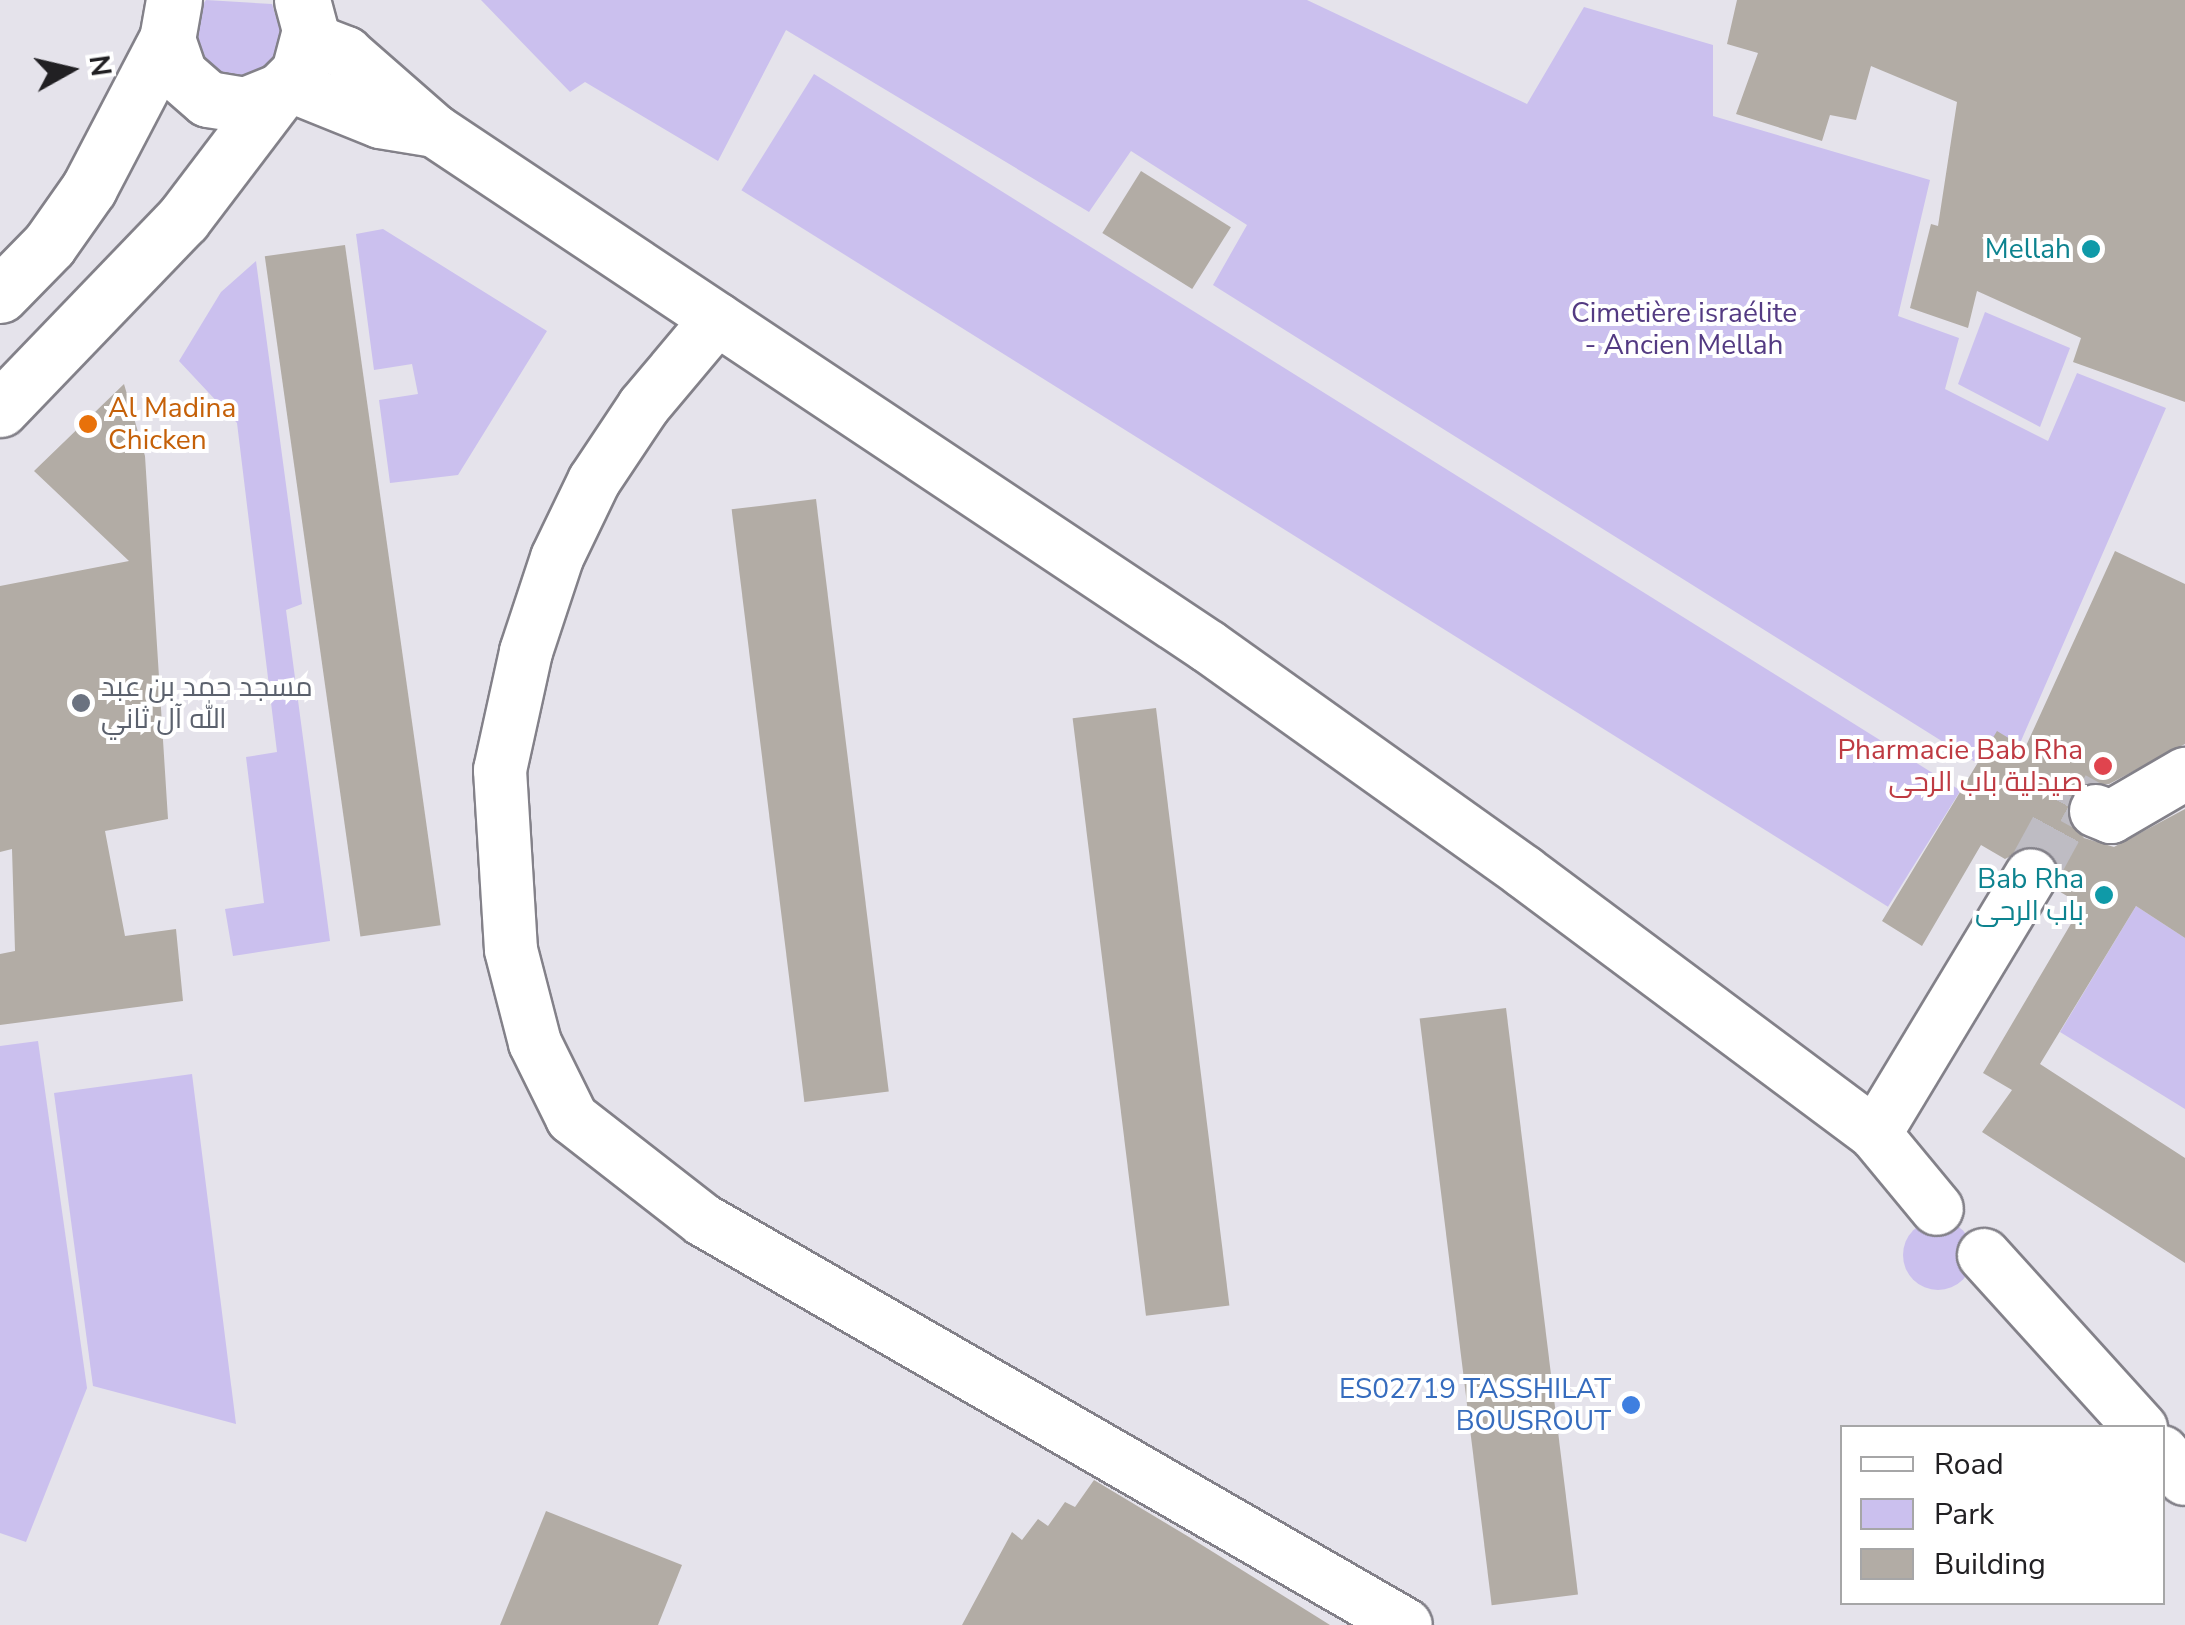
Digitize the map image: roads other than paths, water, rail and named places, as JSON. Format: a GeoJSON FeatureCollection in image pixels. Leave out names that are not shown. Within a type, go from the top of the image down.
{"type":"FeatureCollection","features":[{"type":"Feature","properties":{"kind":"street"},"geometry":{"type":"LineString","coordinates":[[164,16],[179,74],[208,99],[245,105],[301,41]]}},
{"type":"Feature","properties":{"kind":"street"},"geometry":{"type":"LineString","coordinates":[[0,295],[49,245],[89,188],[164,16]]}},
{"type":"Feature","properties":{"kind":"street"},"geometry":{"type":"LineString","coordinates":[[301,41],[380,122],[435,131],[1210,647],[1875,1134],[1937,1208]]}},
{"type":"Feature","properties":{"kind":"street"},"geometry":{"type":"LineString","coordinates":[[0,409],[183,219],[301,41]]}},
{"type":"Feature","properties":{"kind":"street"},"geometry":{"type":"LineString","coordinates":[[717,319],[604,466],[556,558],[526,652],[500,770],[512,950],[535,1043],[572,1118],[703,1220],[1406,1625]]}},
{"type":"Feature","properties":{"kind":"street"},"geometry":{"type":"LineString","coordinates":[[2096,811],[2111,817],[2185,774]]}},
{"type":"Feature","properties":{"kind":"street"},"geometry":{"type":"LineString","coordinates":[[1875,1134],[2032,875]]}},
{"type":"Feature","properties":{"kind":"street"},"geometry":{"type":"LineString","coordinates":[[1984,1255],[2138,1425]]}},
{"type":"Feature","properties":{"kind":"street"},"geometry":{"type":"LineString","coordinates":[[2165,1456],[2185,1479]]}},
{"type":"Feature","properties":{"kind":"tunnel"},"geometry":{"type":"LineString","coordinates":[[2031,875],[2073,798],[2096,811]]}},
{"type":"Feature","properties":{"kind":"place","name":"Mellah"},"geometry":{"type":"Point","coordinates":[2091,249]}},
{"type":"Feature","properties":{"kind":"place","name":"Al Madina Chicken"},"geometry":{"type":"Point","coordinates":[88,424]}},
{"type":"Feature","properties":{"kind":"place","name":"مسجد حمد بن عبد الله آل ثاني"},"geometry":{"type":"Point","coordinates":[81,703]}},
{"type":"Feature","properties":{"kind":"place","name":"Pharmacie Bab Rha صيدلية باب الرحى"},"geometry":{"type":"Point","coordinates":[2103,766]}},
{"type":"Feature","properties":{"kind":"place","name":"Bab Rha باب الرحى"},"geometry":{"type":"Point","coordinates":[2104,895]}},
{"type":"Feature","properties":{"kind":"place","name":"ES02719 TASSHILAT BOUSROUT"},"geometry":{"type":"Point","coordinates":[1631,1405]}},
{"type":"Feature","properties":{"kind":"park label","name":"Cimetière israélite - Ancien Mellah"},"geometry":{"type":"Point","coordinates":[1684,329]}}]}
